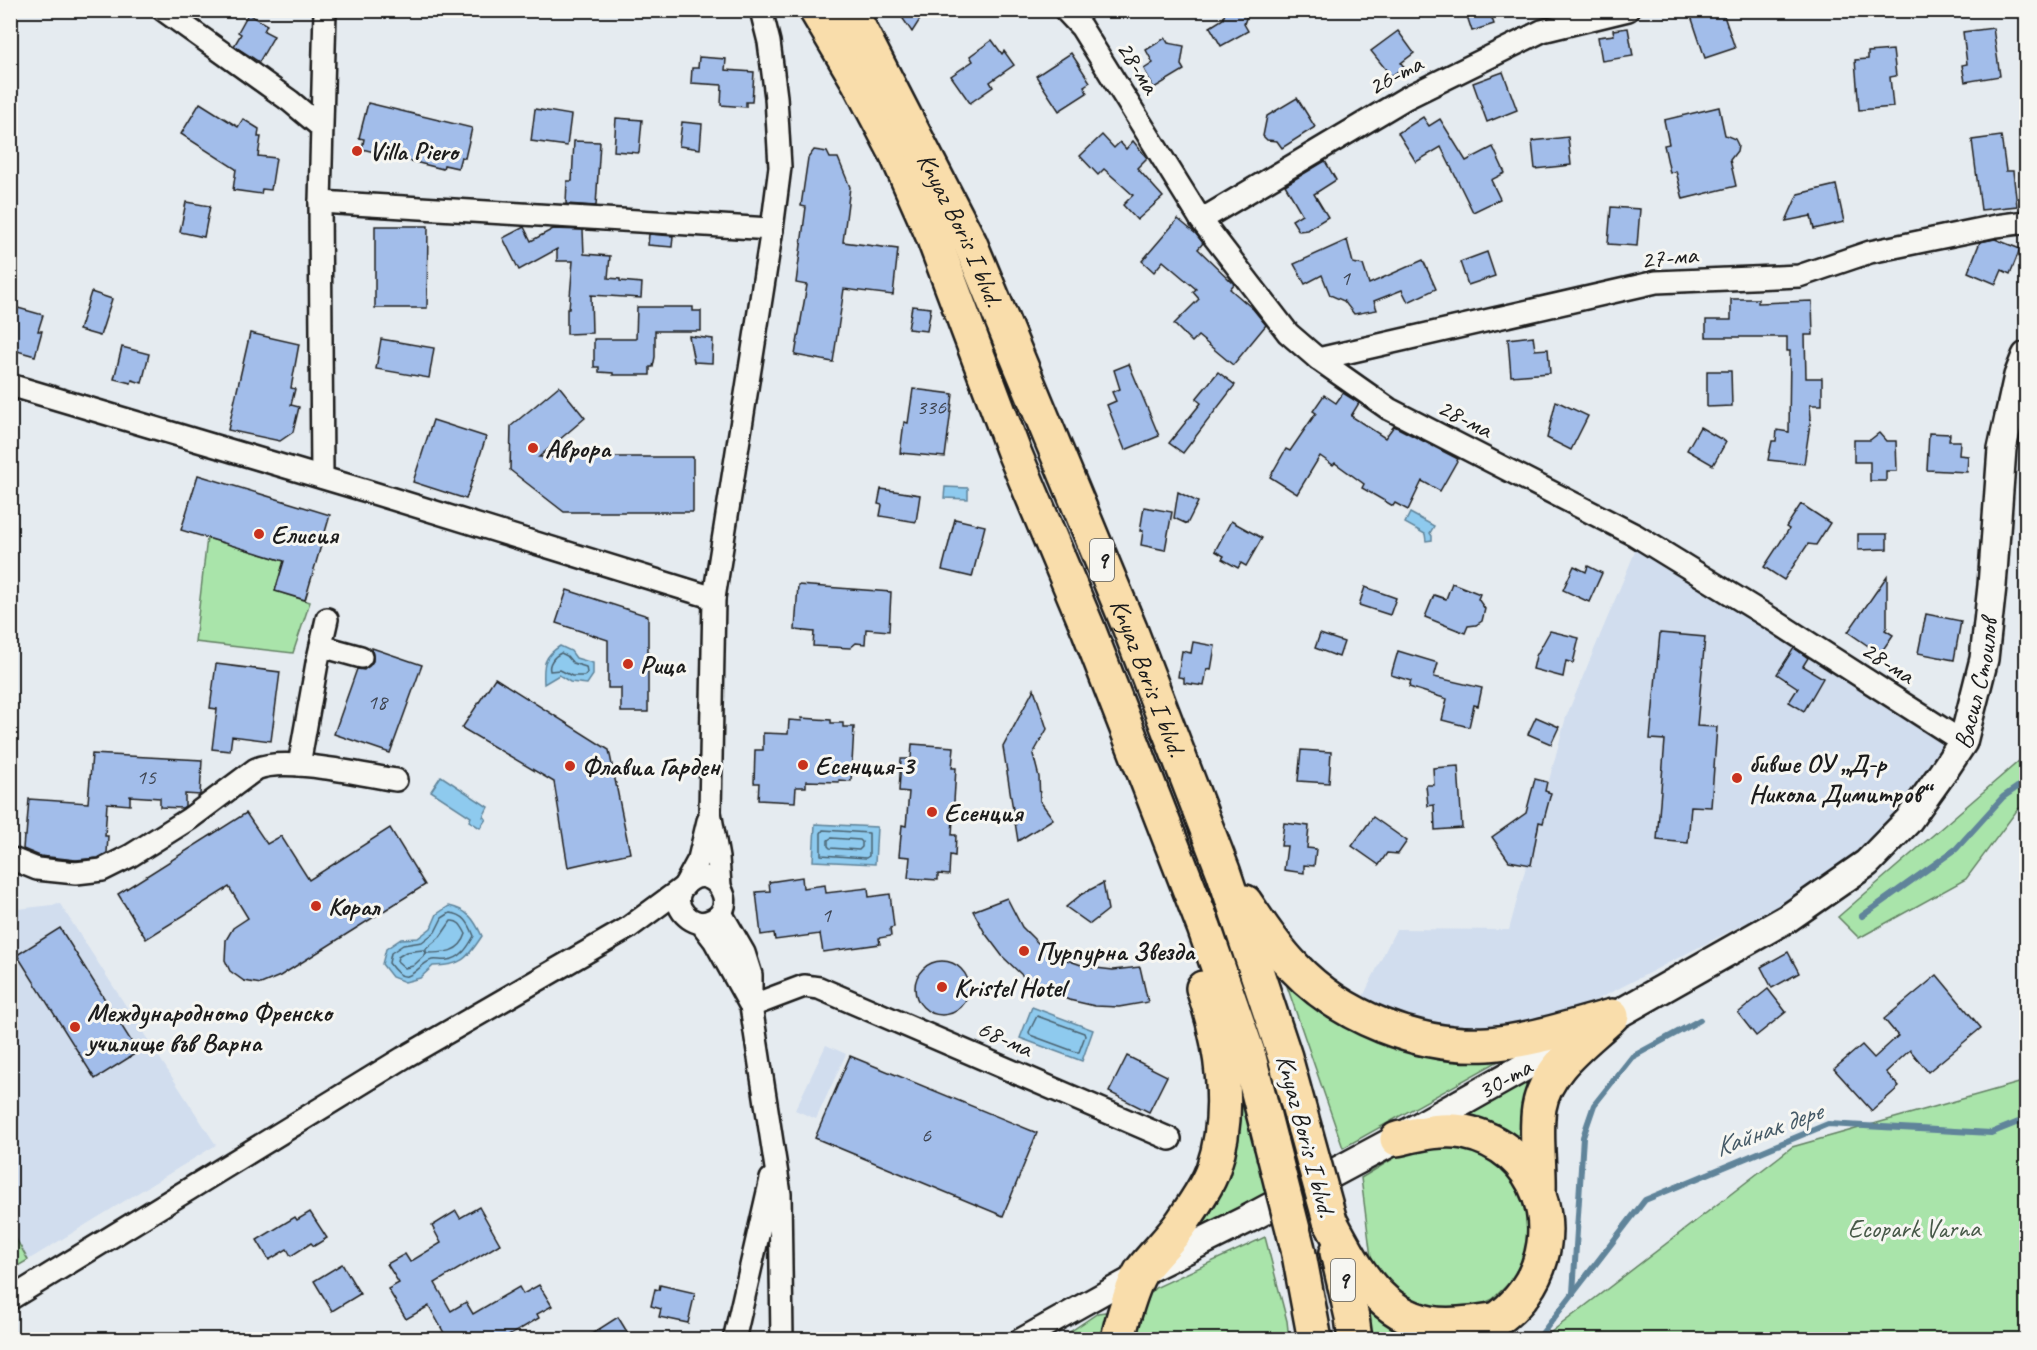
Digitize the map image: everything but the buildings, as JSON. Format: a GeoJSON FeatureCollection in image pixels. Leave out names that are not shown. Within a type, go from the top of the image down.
{"type":"FeatureCollection","features":[{"type":"Feature","properties":{"kind":"highway","name":"Knyaz Boris I blvd."},"geometry":{"type":"LineString","coordinates":[[816,10],[858,81],[896,153],[932,234],[1014,452],[1089,632],[1204,927],[1248,1053],[1298,1249],[1315,1340]]}},
{"type":"Feature","properties":{"kind":"highway","name":"Knyaz Boris I blvd."},"geometry":{"type":"LineString","coordinates":[[850,10],[970,243],[1130,629],[1223,871],[1285,1057],[1330,1221],[1352,1317],[1354,1340]]}},
{"type":"Feature","properties":{"kind":"highway"},"geometry":{"type":"LineString","coordinates":[[1014,452],[1216,1030],[1223,1125],[1212,1171],[1183,1221],[1140,1272],[1120,1326],[1118,1340]]}},
{"type":"Feature","properties":{"kind":"highway"},"geometry":{"type":"LineString","coordinates":[[1223,871],[1277,948],[1294,968],[1346,1008],[1391,1028],[1438,1042],[1460,1045],[1489,1044],[1534,1037],[1612,1016]]}},
{"type":"Feature","properties":{"kind":"highway"},"geometry":{"type":"LineString","coordinates":[[1468,1340],[1497,1320],[1524,1293],[1540,1261],[1545,1225],[1539,1191],[1538,1124],[1543,1093],[1558,1069],[1612,1016]]}},
{"type":"Feature","properties":{"kind":"highway"},"geometry":{"type":"LineString","coordinates":[[1396,1139],[1441,1130],[1465,1132],[1485,1139],[1505,1150],[1520,1163],[1531,1175],[1539,1191]]}},
{"type":"Feature","properties":{"kind":"highway"},"geometry":{"type":"LineString","coordinates":[[1330,1221],[1358,1272],[1378,1295],[1403,1313],[1417,1319],[1443,1324],[1497,1320]]}},
{"type":"Feature","properties":{"kind":"highway"},"geometry":{"type":"LineString","coordinates":[[1298,1249],[1305,1340]]}},
{"type":"Feature","properties":{"kind":"street"},"geometry":{"type":"LineString","coordinates":[[163,10],[290,100],[321,127]]}},
{"type":"Feature","properties":{"kind":"street"},"geometry":{"type":"LineString","coordinates":[[322,477],[320,202],[325,10]]}},
{"type":"Feature","properties":{"kind":"street"},"geometry":{"type":"LineString","coordinates":[[628,928],[663,919],[709,922],[721,913],[725,899],[720,886],[710,812],[714,597],[780,167],[773,75],[769,42],[761,10]]}},
{"type":"Feature","properties":{"kind":"street","name":"28-ма"},"geometry":{"type":"LineString","coordinates":[[1065,10],[1081,27],[1201,220],[1288,333],[1318,359],[1389,409],[1635,535],[1775,621],[1963,742]]}},
{"type":"Feature","properties":{"kind":"street","name":"26-та"},"geometry":{"type":"LineString","coordinates":[[1201,220],[1406,98],[1455,73],[1542,31],[1628,10]]}},
{"type":"Feature","properties":{"kind":"street"},"geometry":{"type":"LineString","coordinates":[[320,202],[772,229]]}},
{"type":"Feature","properties":{"kind":"street","name":"27-ма"},"geometry":{"type":"LineString","coordinates":[[1318,359],[1656,282],[1800,276],[1870,252],[2026,222]]}},
{"type":"Feature","properties":{"kind":"street","name":"Васил Стоилов"},"geometry":{"type":"LineString","coordinates":[[1612,1016],[1788,918],[1867,864],[1908,821],[1963,742],[1984,659],[2002,448],[2018,375],[2026,356]]}},
{"type":"Feature","properties":{"kind":"street"},"geometry":{"type":"LineString","coordinates":[[10,385],[322,477],[714,597]]}},
{"type":"Feature","properties":{"kind":"street"},"geometry":{"type":"LineString","coordinates":[[299,765],[327,619]]}},
{"type":"Feature","properties":{"kind":"street"},"geometry":{"type":"LineString","coordinates":[[321,646],[361,657]]}},
{"type":"Feature","properties":{"kind":"street"},"geometry":{"type":"LineString","coordinates":[[10,858],[37,869],[76,873],[102,870],[130,856],[189,819],[256,769],[266,765],[299,765],[396,780]]}},
{"type":"Feature","properties":{"kind":"street"},"geometry":{"type":"LineString","coordinates":[[710,812],[699,859],[684,886],[679,904],[714,940],[751,1006]]}},
{"type":"Feature","properties":{"kind":"street"},"geometry":{"type":"LineString","coordinates":[[10,1299],[403,1058],[628,928],[693,879],[701,877],[715,881],[720,886]]}},
{"type":"Feature","properties":{"kind":"street"},"geometry":{"type":"LineString","coordinates":[[721,913],[744,953],[751,975],[751,1006],[780,1194],[782,1340]]}},
{"type":"Feature","properties":{"kind":"street","name":"68-ма"},"geometry":{"type":"LineString","coordinates":[[751,1006],[804,986],[819,988],[1170,1139]]}},
{"type":"Feature","properties":{"kind":"street","name":"30-та"},"geometry":{"type":"LineString","coordinates":[[1140,1272],[1248,1219],[1396,1139],[1612,1016]]}},
{"type":"Feature","properties":{"kind":"street"},"geometry":{"type":"LineString","coordinates":[[734,1340],[770,1188],[772,1149]]}},
{"type":"Feature","properties":{"kind":"street"},"geometry":{"type":"LineString","coordinates":[[1020,1340],[1140,1272]]}},
{"type":"Feature","properties":{"kind":"shaded area","name":"бивше ОУ „Д-р Никола Димитров“"},"geometry":{"type":"Polygon","coordinates":[[[1637,547],[1951,743],[1898,813],[1857,854],[1773,909],[1577,1010],[1515,1026],[1446,1030],[1358,1007],[1396,929],[1509,930],[1566,717],[1637,547]]]}},
{"type":"Feature","properties":{"kind":"shaded area","name":"Международното Френско училище във Варна"},"geometry":{"type":"Polygon","coordinates":[[[60,904],[216,1145],[28,1260],[10,1228],[10,910],[60,904]]]}},
{"type":"Feature","properties":{"kind":"shaded area"},"geometry":{"type":"Polygon","coordinates":[[[826,1045],[846,1054],[816,1119],[795,1110],[826,1045]]]}},
{"type":"Feature","properties":{"kind":"green space"},"geometry":{"type":"Polygon","coordinates":[[[207,538],[284,561],[275,591],[310,602],[293,653],[195,642],[207,538]]]}},
{"type":"Feature","properties":{"kind":"green space"},"geometry":{"type":"Polygon","coordinates":[[[2026,755],[2026,805],[2018,809],[1966,879],[1859,938],[1838,917],[2026,755]]]}},
{"type":"Feature","properties":{"kind":"green space"},"geometry":{"type":"Polygon","coordinates":[[[1287,979],[1504,1058],[1343,1148],[1287,986],[1287,979]]]}},
{"type":"Feature","properties":{"kind":"green space"},"geometry":{"type":"Polygon","coordinates":[[[1239,1065],[1267,1200],[1202,1228],[1202,1221],[1211,1212],[1226,1173],[1239,1065]]]}},
{"type":"Feature","properties":{"kind":"green space"},"geometry":{"type":"Polygon","coordinates":[[[1542,1073],[1533,1153],[1495,1126],[1468,1116],[1466,1112],[1469,1110],[1542,1073]]]}},
{"type":"Feature","properties":{"kind":"green space","name":"Ecopark Varna"},"geometry":{"type":"Polygon","coordinates":[[[2026,1081],[2026,1339],[1542,1339],[1792,1147],[2026,1081]]]}},
{"type":"Feature","properties":{"kind":"green space"},"geometry":{"type":"Polygon","coordinates":[[[1416,1145],[1478,1147],[1509,1173],[1520,1191],[1530,1222],[1530,1241],[1523,1260],[1508,1284],[1493,1299],[1464,1312],[1420,1308],[1381,1275],[1371,1257],[1361,1178],[1416,1145]]]}},
{"type":"Feature","properties":{"kind":"green space"},"geometry":{"type":"Polygon","coordinates":[[[10,1228],[28,1260],[11,1270],[10,1270],[10,1228]]]}},
{"type":"Feature","properties":{"kind":"green space"},"geometry":{"type":"Polygon","coordinates":[[[1265,1237],[1287,1321],[1289,1339],[1126,1340],[1145,1299],[1155,1288],[1265,1237]]]}},
{"type":"Feature","properties":{"kind":"green space"},"geometry":{"type":"Polygon","coordinates":[[[1366,1292],[1453,1340],[1368,1339],[1366,1292]]]}},
{"type":"Feature","properties":{"kind":"green space"},"geometry":{"type":"Polygon","coordinates":[[[1098,1313],[1109,1314],[1106,1339],[1058,1340],[1098,1313]]]}},
{"type":"Feature","properties":{"kind":"water"},"geometry":{"type":"Polygon","coordinates":[[[945,487],[968,488],[968,499],[944,498],[945,487]]]}},
{"type":"Feature","properties":{"kind":"water"},"geometry":{"type":"Polygon","coordinates":[[[1410,513],[1434,526],[1430,533],[1432,540],[1426,541],[1425,534],[1405,523],[1410,513]]]}},
{"type":"Feature","properties":{"kind":"water"},"geometry":{"type":"Polygon","coordinates":[[[560,646],[571,651],[576,658],[593,663],[593,675],[587,684],[570,682],[559,675],[544,684],[545,662],[550,654],[560,646]]]}},
{"type":"Feature","properties":{"kind":"water"},"geometry":{"type":"Polygon","coordinates":[[[441,776],[488,807],[483,817],[486,819],[480,828],[469,821],[471,817],[431,791],[441,776]]]}},
{"type":"Feature","properties":{"kind":"water"},"geometry":{"type":"Polygon","coordinates":[[[815,824],[877,827],[875,864],[813,861],[815,824]]]}},
{"type":"Feature","properties":{"kind":"water"},"geometry":{"type":"Polygon","coordinates":[[[449,906],[466,913],[479,930],[482,936],[472,950],[457,963],[433,966],[420,978],[405,982],[392,977],[382,964],[386,949],[401,939],[418,938],[431,928],[437,914],[449,906]]]}},
{"type":"Feature","properties":{"kind":"water"},"geometry":{"type":"Polygon","coordinates":[[[1032,1007],[1093,1030],[1082,1061],[1020,1038],[1032,1007]]]}},
{"type":"Feature","properties":{"kind":"waterway","name":"Кайнак дере"},"geometry":{"type":"LineString","coordinates":[[1862,916],[1956,849],[2003,797],[2026,781]]}},
{"type":"Feature","properties":{"kind":"waterway","name":"Кайнак дере"},"geometry":{"type":"LineString","coordinates":[[1573,1293],[1583,1137],[1594,1105],[1632,1057],[1700,1020]]}},
{"type":"Feature","properties":{"kind":"waterway","name":"Кайнак дере"},"geometry":{"type":"LineString","coordinates":[[1537,1340],[1645,1200],[1828,1124],[1991,1133],[2026,1119]]}},
{"type":"Feature","properties":{"kind":"place","name":"Villa Piero"},"geometry":{"type":"Point","coordinates":[357,151]}},
{"type":"Feature","properties":{"kind":"place","name":"Аврора"},"geometry":{"type":"Point","coordinates":[533,448]}},
{"type":"Feature","properties":{"kind":"place","name":"Елисия"},"geometry":{"type":"Point","coordinates":[259,534]}},
{"type":"Feature","properties":{"kind":"place","name":"Рица"},"geometry":{"type":"Point","coordinates":[628,664]}},
{"type":"Feature","properties":{"kind":"place","name":"Есенция-3"},"geometry":{"type":"Point","coordinates":[803,765]}},
{"type":"Feature","properties":{"kind":"place","name":"Флавиа Гарден"},"geometry":{"type":"Point","coordinates":[570,766]}},
{"type":"Feature","properties":{"kind":"place","name":"бивше ОУ „Д-р Никола Димитров“"},"geometry":{"type":"Point","coordinates":[1737,778]}},
{"type":"Feature","properties":{"kind":"place","name":"Есенция"},"geometry":{"type":"Point","coordinates":[932,812]}},
{"type":"Feature","properties":{"kind":"place","name":"Корал"},"geometry":{"type":"Point","coordinates":[316,906]}},
{"type":"Feature","properties":{"kind":"place","name":"Пурпурна Звезда"},"geometry":{"type":"Point","coordinates":[1024,951]}},
{"type":"Feature","properties":{"kind":"place","name":"Kristel Hotel"},"geometry":{"type":"Point","coordinates":[942,987]}},
{"type":"Feature","properties":{"kind":"place","name":"Международното Френско училище във Варна"},"geometry":{"type":"Point","coordinates":[75,1027]}}]}
